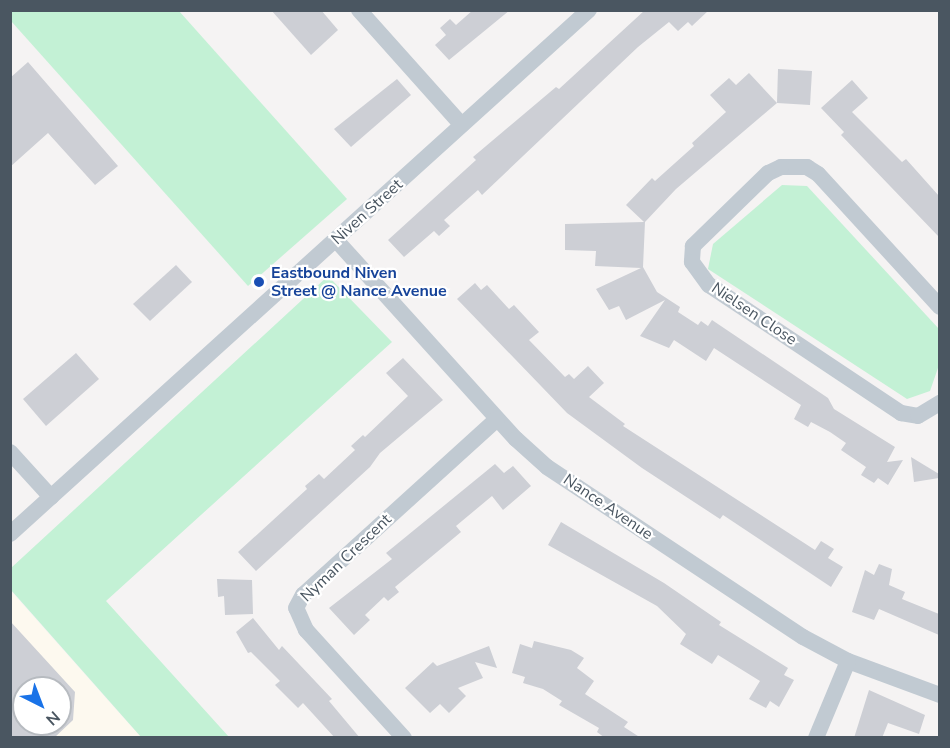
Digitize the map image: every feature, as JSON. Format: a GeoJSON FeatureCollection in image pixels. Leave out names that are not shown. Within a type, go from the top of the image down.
{"type":"FeatureCollection","features":[{"type":"Feature","properties":{"kind":"street"},"geometry":{"type":"LineString","coordinates":[[359,10],[462,125]]}},
{"type":"Feature","properties":{"kind":"street","name":"Niven Street"},"geometry":{"type":"LineString","coordinates":[[10,534],[589,10]]}},
{"type":"Feature","properties":{"kind":"street","name":"Nielsen Close"},"geometry":{"type":"LineString","coordinates":[[939,307],[818,174],[807,167],[781,167],[768,173],[693,246],[692,262],[709,285],[901,412],[918,416],[939,403]]}},
{"type":"Feature","properties":{"kind":"street","name":"Nance Avenue"},"geometry":{"type":"LineString","coordinates":[[336,240],[497,418],[547,467],[803,637],[848,660],[939,695]]}},
{"type":"Feature","properties":{"kind":"street","name":"Nyman Crescent"},"geometry":{"type":"LineString","coordinates":[[404,738],[306,630],[296,608],[303,595],[497,418]]}},
{"type":"Feature","properties":{"kind":"street"},"geometry":{"type":"LineString","coordinates":[[10,452],[51,497]]}},
{"type":"Feature","properties":{"kind":"street"},"geometry":{"type":"LineString","coordinates":[[816,738],[848,660]]}},
{"type":"Feature","properties":{"kind":"shaded area"},"geometry":{"type":"Polygon","coordinates":[[[10,590],[141,737],[11,737],[10,590]]]}},
{"type":"Feature","properties":{"kind":"green space"},"geometry":{"type":"Polygon","coordinates":[[[10,11],[179,11],[347,199],[248,286],[11,21],[10,11]]]}},
{"type":"Feature","properties":{"kind":"green space"},"geometry":{"type":"Polygon","coordinates":[[[782,185],[807,186],[939,329],[939,365],[930,391],[907,399],[708,269],[713,244],[782,185]]]}},
{"type":"Feature","properties":{"kind":"green space"},"geometry":{"type":"Polygon","coordinates":[[[328,276],[392,342],[106,601],[229,737],[141,737],[11,590],[11,568],[328,276]]]}},
{"type":"Feature","properties":{"kind":"building"},"geometry":{"type":"Polygon","coordinates":[[[271,10],[321,10],[338,30],[311,55],[271,10]]]}},
{"type":"Feature","properties":{"kind":"building"},"geometry":{"type":"Polygon","coordinates":[[[473,10],[510,10],[449,60],[435,45],[446,35],[440,28],[450,19],[456,25],[473,10]]]}},
{"type":"Feature","properties":{"kind":"building"},"geometry":{"type":"Polygon","coordinates":[[[645,10],[709,10],[692,26],[688,22],[678,31],[669,22],[638,47],[482,195],[478,190],[444,220],[450,226],[439,236],[434,231],[404,257],[388,240],[476,160],[473,157],[556,87],[559,89],[645,10]]]}},
{"type":"Feature","properties":{"kind":"building"},"geometry":{"type":"Polygon","coordinates":[[[28,62],[118,166],[95,185],[48,133],[10,167],[10,78],[28,62]]]}},
{"type":"Feature","properties":{"kind":"building"},"geometry":{"type":"Polygon","coordinates":[[[778,69],[812,71],[810,105],[777,103],[778,69]]]}},
{"type":"Feature","properties":{"kind":"building"},"geometry":{"type":"Polygon","coordinates":[[[749,73],[777,103],[676,189],[645,222],[643,267],[657,292],[680,307],[678,312],[698,325],[701,321],[708,326],[712,320],[828,398],[834,409],[895,447],[887,462],[903,460],[888,485],[878,478],[874,483],[861,475],[866,467],[841,450],[846,443],[811,422],[808,427],[794,419],[801,405],[714,348],[706,361],[674,340],[669,348],[640,336],[665,300],[626,320],[619,306],[609,310],[596,289],[641,268],[595,266],[596,251],[565,250],[565,224],[644,222],[626,205],[652,178],[655,181],[694,146],[692,143],[726,112],[710,95],[729,78],[736,85],[749,73]]]}},
{"type":"Feature","properties":{"kind":"building"},"geometry":{"type":"Polygon","coordinates":[[[397,79],[411,95],[351,147],[334,129],[397,79]]]}},
{"type":"Feature","properties":{"kind":"building"},"geometry":{"type":"Polygon","coordinates":[[[852,80],[868,98],[852,112],[902,162],[906,159],[939,196],[939,237],[841,135],[844,132],[821,108],[852,80]]]}},
{"type":"Feature","properties":{"kind":"building"},"geometry":{"type":"Polygon","coordinates":[[[176,265],[192,282],[150,321],[133,304],[176,265]]]}},
{"type":"Feature","properties":{"kind":"building"},"geometry":{"type":"Polygon","coordinates":[[[475,283],[481,290],[487,285],[509,309],[514,305],[539,332],[529,340],[565,377],[569,374],[574,379],[588,366],[604,383],[589,397],[625,424],[623,426],[815,550],[821,541],[834,549],[828,558],[843,567],[831,587],[723,515],[720,519],[642,468],[567,413],[457,299],[475,283]]]}},
{"type":"Feature","properties":{"kind":"building"},"geometry":{"type":"Polygon","coordinates":[[[76,353],[99,379],[46,426],[23,399],[76,353]]]}},
{"type":"Feature","properties":{"kind":"building"},"geometry":{"type":"Polygon","coordinates":[[[403,358],[443,400],[380,453],[370,467],[256,571],[238,552],[307,489],[305,486],[319,474],[324,479],[355,450],[351,446],[363,435],[365,437],[408,396],[386,373],[403,358]]]}},
{"type":"Feature","properties":{"kind":"building"},"geometry":{"type":"Polygon","coordinates":[[[911,457],[939,474],[939,478],[914,482],[911,457]]]}},
{"type":"Feature","properties":{"kind":"building"},"geometry":{"type":"Polygon","coordinates":[[[495,464],[504,473],[513,466],[531,486],[503,510],[492,496],[456,526],[461,532],[395,587],[399,592],[388,601],[384,597],[365,615],[370,620],[354,635],[329,608],[392,559],[386,553],[495,464]]]}},
{"type":"Feature","properties":{"kind":"building"},"geometry":{"type":"Polygon","coordinates":[[[561,522],[664,583],[721,622],[719,625],[788,668],[784,675],[794,680],[779,707],[770,701],[766,708],[749,699],[760,681],[718,655],[712,664],[680,644],[686,634],[657,606],[548,545],[561,522]]]}},
{"type":"Feature","properties":{"kind":"building"},"geometry":{"type":"Polygon","coordinates":[[[879,564],[892,569],[889,585],[905,592],[902,599],[939,614],[939,635],[879,609],[874,620],[852,612],[865,570],[874,575],[879,564]]]}},
{"type":"Feature","properties":{"kind":"building"},"geometry":{"type":"Polygon","coordinates":[[[217,579],[252,580],[253,614],[225,615],[224,596],[218,597],[217,579]]]}},
{"type":"Feature","properties":{"kind":"building"},"geometry":{"type":"Polygon","coordinates":[[[253,618],[279,650],[282,646],[332,699],[329,701],[360,738],[335,738],[303,703],[298,708],[275,685],[280,681],[251,652],[248,653],[236,632],[253,618]]]}},
{"type":"Feature","properties":{"kind":"building"},"geometry":{"type":"Polygon","coordinates":[[[10,621],[60,676],[12,676],[12,736],[56,736],[54,738],[10,738],[10,621]]]}},
{"type":"Feature","properties":{"kind":"building"},"geometry":{"type":"Polygon","coordinates":[[[534,641],[571,650],[584,658],[577,668],[594,681],[585,694],[628,722],[624,727],[641,738],[605,738],[597,732],[599,728],[559,705],[562,701],[543,689],[523,683],[525,677],[512,673],[520,644],[532,648],[534,641]]]}},
{"type":"Feature","properties":{"kind":"building"},"geometry":{"type":"Polygon","coordinates":[[[489,646],[497,668],[475,662],[483,678],[458,688],[466,696],[449,713],[440,704],[430,713],[405,688],[433,662],[437,666],[489,646]]]}},
{"type":"Feature","properties":{"kind":"building"},"geometry":{"type":"Polygon","coordinates":[[[72,689],[75,692],[72,721],[72,689]]]}},
{"type":"Feature","properties":{"kind":"building"},"geometry":{"type":"Polygon","coordinates":[[[869,690],[925,715],[919,734],[888,723],[882,738],[854,738],[869,690]]]}},
{"type":"Feature","properties":{"kind":"place","name":"Eastbound Niven Street @ Nance Avenue"},"geometry":{"type":"Point","coordinates":[259,282]}}]}
